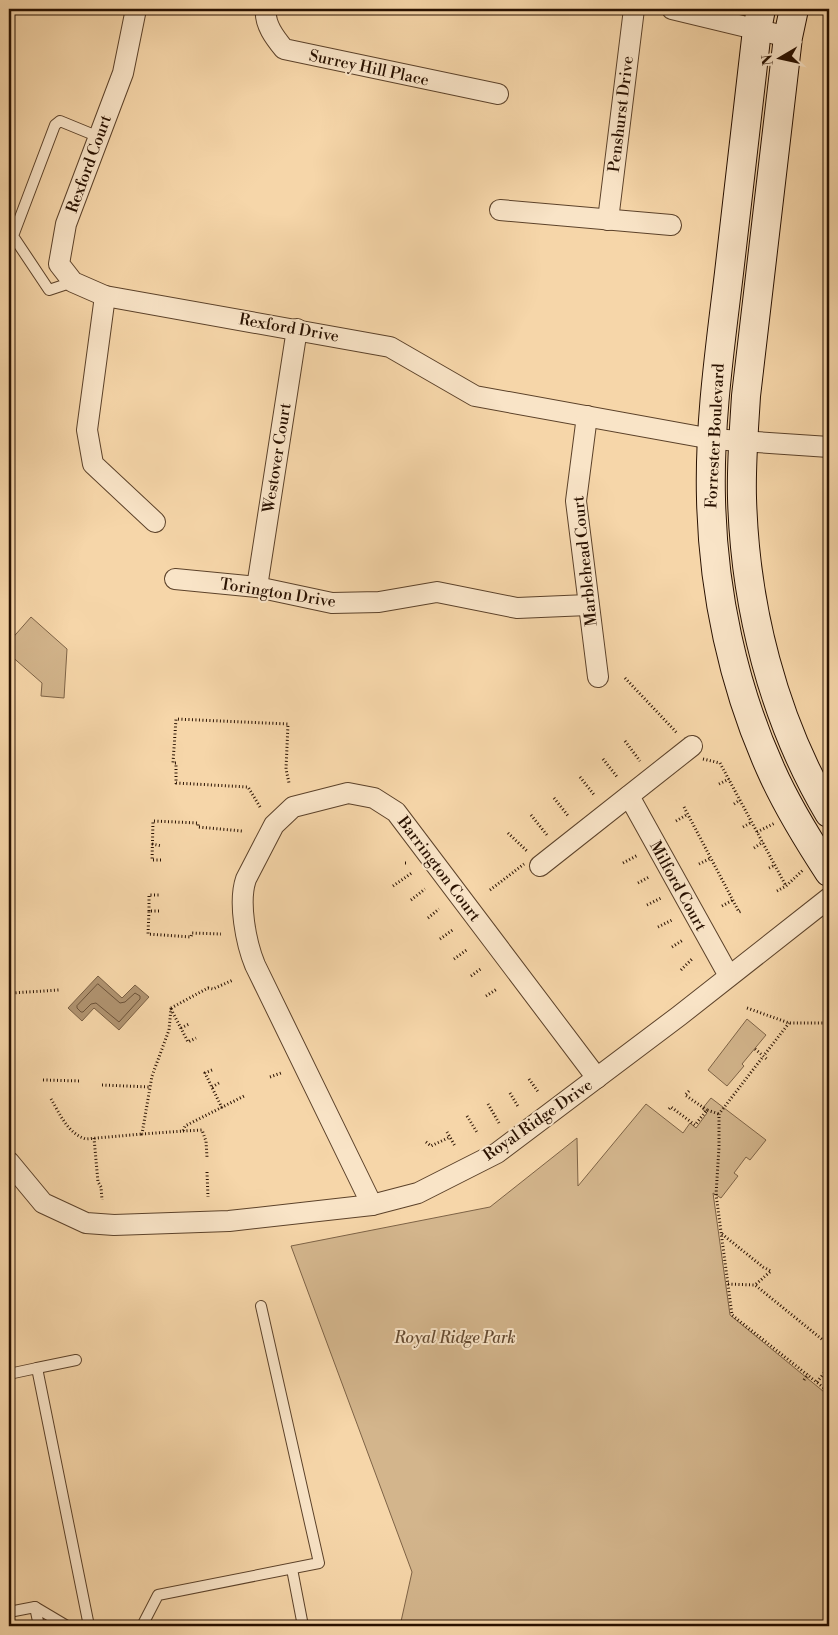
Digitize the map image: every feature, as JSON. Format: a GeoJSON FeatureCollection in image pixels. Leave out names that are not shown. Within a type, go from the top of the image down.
{"type":"FeatureCollection","features":[{"type":"Feature","properties":{"kind":"street","name":"Rexford Court"},"geometry":{"type":"LineString","coordinates":[[72,282],[59,264],[66,224],[122,73],[136,9]]}},
{"type":"Feature","properties":{"kind":"street","name":"Surrey Hill Place"},"geometry":{"type":"LineString","coordinates":[[266,9],[271,32],[284,49],[498,94]]}},
{"type":"Feature","properties":{"kind":"street","name":"Penshurst Drive"},"geometry":{"type":"LineString","coordinates":[[608,220],[634,9]]}},
{"type":"Feature","properties":{"kind":"street"},"geometry":{"type":"LineString","coordinates":[[672,9],[759,20],[788,37]]}},
{"type":"Feature","properties":{"kind":"street","name":"Forrester Boulevard"},"geometry":{"type":"LineString","coordinates":[[794,9],[788,37],[746,396],[742,498],[750,583],[758,629],[771,678],[800,757],[829,813]]}},
{"type":"Feature","properties":{"kind":"street","name":"Forrester Boulevard"},"geometry":{"type":"LineString","coordinates":[[759,20],[715,393],[711,499],[718,588],[729,644],[752,721],[771,770],[795,817],[816,871]]}},
{"type":"Feature","properties":{"kind":"street"},"geometry":{"type":"LineString","coordinates":[[500,210],[671,225]]}},
{"type":"Feature","properties":{"kind":"street"},"geometry":{"type":"LineString","coordinates":[[72,282],[105,296],[87,430],[93,464],[155,522]]}},
{"type":"Feature","properties":{"kind":"street","name":"Rexford Drive"},"geometry":{"type":"LineString","coordinates":[[105,296],[390,347],[475,396],[712,439],[829,447]]}},
{"type":"Feature","properties":{"kind":"street","name":"Westover Court"},"geometry":{"type":"LineString","coordinates":[[257,587],[297,329]]}},
{"type":"Feature","properties":{"kind":"street","name":"Marblehead Court"},"geometry":{"type":"LineString","coordinates":[[587,416],[576,501],[598,677]]}},
{"type":"Feature","properties":{"kind":"street","name":"Torington Drive"},"geometry":{"type":"LineString","coordinates":[[175,579],[257,587],[332,603],[379,602],[437,592],[517,608],[588,605]]}},
{"type":"Feature","properties":{"kind":"street"},"geometry":{"type":"LineString","coordinates":[[530,860],[629,796],[684,739]]}},
{"type":"Feature","properties":{"kind":"street","name":"Barrington Court"},"geometry":{"type":"LineString","coordinates":[[372,1205],[255,965],[244,928],[243,888],[246,879],[274,825],[293,807],[348,793],[374,798],[396,812],[597,1078]]}},
{"type":"Feature","properties":{"kind":"street","name":"Milford Court"},"geometry":{"type":"LineString","coordinates":[[629,796],[729,976]]}},
{"type":"Feature","properties":{"kind":"street","name":"Royal Ridge Drive"},"geometry":{"type":"LineString","coordinates":[[9,1162],[43,1203],[86,1223],[114,1225],[229,1222],[372,1205],[418,1194],[497,1153],[679,1016],[829,898]]}},
{"type":"Feature","properties":{"kind":"lane"},"geometry":{"type":"LineString","coordinates":[[72,282],[49,290],[13,236],[54,126],[60,121],[99,137]]}},
{"type":"Feature","properties":{"kind":"lane"},"geometry":{"type":"LineString","coordinates":[[142,1626],[158,1595],[320,1563],[261,1306]]}},
{"type":"Feature","properties":{"kind":"lane"},"geometry":{"type":"LineString","coordinates":[[9,1374],[76,1360]]}},
{"type":"Feature","properties":{"kind":"lane"},"geometry":{"type":"LineString","coordinates":[[37,1368],[89,1626]]}},
{"type":"Feature","properties":{"kind":"lane"},"geometry":{"type":"LineString","coordinates":[[292,1569],[303,1626]]}},
{"type":"Feature","properties":{"kind":"lane"},"geometry":{"type":"LineString","coordinates":[[35,1607],[38,1626]]}},
{"type":"Feature","properties":{"kind":"lane"},"geometry":{"type":"LineString","coordinates":[[9,1612],[35,1607],[67,1626]]}},
{"type":"Feature","properties":{"kind":"path"},"geometry":{"type":"LineString","coordinates":[[624,678],[684,739]]}},
{"type":"Feature","properties":{"kind":"path"},"geometry":{"type":"LineString","coordinates":[[260,807],[248,787],[176,783],[176,763],[173,762],[176,719],[288,724],[286,769],[288,783]]}},
{"type":"Feature","properties":{"kind":"path"},"geometry":{"type":"LineString","coordinates":[[625,741],[640,760]]}},
{"type":"Feature","properties":{"kind":"path"},"geometry":{"type":"LineString","coordinates":[[603,759],[618,778]]}},
{"type":"Feature","properties":{"kind":"path"},"geometry":{"type":"LineString","coordinates":[[708,760],[720,763],[786,886]]}},
{"type":"Feature","properties":{"kind":"path"},"geometry":{"type":"LineString","coordinates":[[580,777],[595,796]]}},
{"type":"Feature","properties":{"kind":"path"},"geometry":{"type":"LineString","coordinates":[[719,784],[729,779]]}},
{"type":"Feature","properties":{"kind":"path"},"geometry":{"type":"LineString","coordinates":[[554,798],[569,817]]}},
{"type":"Feature","properties":{"kind":"path"},"geometry":{"type":"LineString","coordinates":[[734,804],[740,800]]}},
{"type":"Feature","properties":{"kind":"path"},"geometry":{"type":"LineString","coordinates":[[685,808],[739,912],[742,910]]}},
{"type":"Feature","properties":{"kind":"path"},"geometry":{"type":"LineString","coordinates":[[676,821],[688,814]]}},
{"type":"Feature","properties":{"kind":"path"},"geometry":{"type":"LineString","coordinates":[[531,815],[547,835]]}},
{"type":"Feature","properties":{"kind":"path"},"geometry":{"type":"LineString","coordinates":[[161,860],[152,860],[153,821],[198,823]]}},
{"type":"Feature","properties":{"kind":"path"},"geometry":{"type":"LineString","coordinates":[[743,826],[752,822]]}},
{"type":"Feature","properties":{"kind":"path"},"geometry":{"type":"LineString","coordinates":[[757,832],[775,822]]}},
{"type":"Feature","properties":{"kind":"path"},"geometry":{"type":"LineString","coordinates":[[198,823],[198,827],[211,828]]}},
{"type":"Feature","properties":{"kind":"path"},"geometry":{"type":"LineString","coordinates":[[198,823],[198,827],[242,831]]}},
{"type":"Feature","properties":{"kind":"path"},"geometry":{"type":"LineString","coordinates":[[490,890],[530,860],[508,833]]}},
{"type":"Feature","properties":{"kind":"path"},"geometry":{"type":"LineString","coordinates":[[754,848],[763,842]]}},
{"type":"Feature","properties":{"kind":"path"},"geometry":{"type":"LineString","coordinates":[[152,844],[162,846]]}},
{"type":"Feature","properties":{"kind":"path"},"geometry":{"type":"LineString","coordinates":[[623,863],[638,855]]}},
{"type":"Feature","properties":{"kind":"path"},"geometry":{"type":"LineString","coordinates":[[699,864],[711,858]]}},
{"type":"Feature","properties":{"kind":"path"},"geometry":{"type":"LineString","coordinates":[[769,868],[775,865]]}},
{"type":"Feature","properties":{"kind":"path"},"geometry":{"type":"LineString","coordinates":[[778,891],[816,871]]}},
{"type":"Feature","properties":{"kind":"path"},"geometry":{"type":"LineString","coordinates":[[393,886],[413,872]]}},
{"type":"Feature","properties":{"kind":"path"},"geometry":{"type":"LineString","coordinates":[[638,883],[649,876]]}},
{"type":"Feature","properties":{"kind":"path"},"geometry":{"type":"LineString","coordinates":[[411,900],[426,890]]}},
{"type":"Feature","properties":{"kind":"path"},"geometry":{"type":"LineString","coordinates":[[159,895],[149,895],[148,934],[191,937],[192,933],[221,934]]}},
{"type":"Feature","properties":{"kind":"path"},"geometry":{"type":"LineString","coordinates":[[647,905],[661,898]]}},
{"type":"Feature","properties":{"kind":"path"},"geometry":{"type":"LineString","coordinates":[[722,906],[733,900]]}},
{"type":"Feature","properties":{"kind":"path"},"geometry":{"type":"LineString","coordinates":[[428,918],[440,909]]}},
{"type":"Feature","properties":{"kind":"path"},"geometry":{"type":"LineString","coordinates":[[149,911],[159,911]]}},
{"type":"Feature","properties":{"kind":"path"},"geometry":{"type":"LineString","coordinates":[[658,927],[672,920]]}},
{"type":"Feature","properties":{"kind":"path"},"geometry":{"type":"LineString","coordinates":[[440,939],[454,929]]}},
{"type":"Feature","properties":{"kind":"path"},"geometry":{"type":"LineString","coordinates":[[672,947],[684,940]]}},
{"type":"Feature","properties":{"kind":"path"},"geometry":{"type":"LineString","coordinates":[[454,959],[468,949]]}},
{"type":"Feature","properties":{"kind":"path"},"geometry":{"type":"LineString","coordinates":[[681,970],[693,958]]}},
{"type":"Feature","properties":{"kind":"path"},"geometry":{"type":"LineString","coordinates":[[471,976],[482,968]]}},
{"type":"Feature","properties":{"kind":"path"},"geometry":{"type":"LineString","coordinates":[[171,1008],[208,988],[212,989],[233,980]]}},
{"type":"Feature","properties":{"kind":"path"},"geometry":{"type":"LineString","coordinates":[[486,996],[497,988]]}},
{"type":"Feature","properties":{"kind":"path"},"geometry":{"type":"LineString","coordinates":[[12,992],[59,990]]}},
{"type":"Feature","properties":{"kind":"path"},"geometry":{"type":"LineString","coordinates":[[171,1008],[188,1042],[196,1038]]}},
{"type":"Feature","properties":{"kind":"path"},"geometry":{"type":"LineString","coordinates":[[142,1134],[152,1076],[169,1030],[171,1008]]}},
{"type":"Feature","properties":{"kind":"path"},"geometry":{"type":"LineString","coordinates":[[747,1008],[789,1023],[829,1023]]}},
{"type":"Feature","properties":{"kind":"path"},"geometry":{"type":"LineString","coordinates":[[765,1054],[789,1023]]}},
{"type":"Feature","properties":{"kind":"path"},"geometry":{"type":"LineString","coordinates":[[181,1028],[189,1024]]}},
{"type":"Feature","properties":{"kind":"path"},"geometry":{"type":"LineString","coordinates":[[755,1049],[768,1060]]}},
{"type":"Feature","properties":{"kind":"path"},"geometry":{"type":"LineString","coordinates":[[762,1058],[719,1114],[716,1195],[732,1315],[829,1392]]}},
{"type":"Feature","properties":{"kind":"path"},"geometry":{"type":"LineString","coordinates":[[212,1070],[205,1073],[222,1108]]}},
{"type":"Feature","properties":{"kind":"path"},"geometry":{"type":"LineString","coordinates":[[270,1078],[281,1073]]}},
{"type":"Feature","properties":{"kind":"path"},"geometry":{"type":"LineString","coordinates":[[529,1079],[539,1093]]}},
{"type":"Feature","properties":{"kind":"path"},"geometry":{"type":"LineString","coordinates":[[42,1080],[81,1081]]}},
{"type":"Feature","properties":{"kind":"path"},"geometry":{"type":"LineString","coordinates":[[212,1087],[219,1083]]}},
{"type":"Feature","properties":{"kind":"path"},"geometry":{"type":"LineString","coordinates":[[102,1085],[150,1087]]}},
{"type":"Feature","properties":{"kind":"path"},"geometry":{"type":"LineString","coordinates":[[688,1091],[685,1095],[706,1111],[719,1114]]}},
{"type":"Feature","properties":{"kind":"path"},"geometry":{"type":"LineString","coordinates":[[510,1093],[519,1108]]}},
{"type":"Feature","properties":{"kind":"path"},"geometry":{"type":"LineString","coordinates":[[183,1131],[185,1126],[246,1095]]}},
{"type":"Feature","properties":{"kind":"path"},"geometry":{"type":"LineString","coordinates":[[50,1099],[70,1130],[78,1137],[86,1139],[202,1130],[206,1141],[207,1158]]}},
{"type":"Feature","properties":{"kind":"path"},"geometry":{"type":"LineString","coordinates":[[488,1104],[498,1123]]}},
{"type":"Feature","properties":{"kind":"path"},"geometry":{"type":"LineString","coordinates":[[669,1109],[671,1107],[682,1113],[695,1125],[706,1111]]}},
{"type":"Feature","properties":{"kind":"path"},"geometry":{"type":"LineString","coordinates":[[468,1116],[478,1134]]}},
{"type":"Feature","properties":{"kind":"path"},"geometry":{"type":"LineString","coordinates":[[447,1132],[455,1146]]}},
{"type":"Feature","properties":{"kind":"path"},"geometry":{"type":"LineString","coordinates":[[426,1142],[430,1146],[450,1137]]}},
{"type":"Feature","properties":{"kind":"path"},"geometry":{"type":"LineString","coordinates":[[94,1138],[98,1182],[101,1187],[102,1200]]}},
{"type":"Feature","properties":{"kind":"path"},"geometry":{"type":"LineString","coordinates":[[208,1172],[208,1196]]}},
{"type":"Feature","properties":{"kind":"path"},"geometry":{"type":"LineString","coordinates":[[722,1233],[770,1271],[756,1285]]}},
{"type":"Feature","properties":{"kind":"path"},"geometry":{"type":"LineString","coordinates":[[728,1284],[756,1285],[829,1345]]}},
{"type":"Feature","properties":{"kind":"path"},"geometry":{"type":"LineString","coordinates":[[817,1382],[829,1367]]}},
{"type":"Feature","properties":{"kind":"path"},"geometry":{"type":"LineString","coordinates":[[804,1380],[808,1374]]}},
{"type":"Feature","properties":{"kind":"green space"},"geometry":{"type":"Polygon","coordinates":[[[31,617],[67,649],[64,698],[41,696],[42,683],[9,654],[9,642],[31,617]]]}},
{"type":"Feature","properties":{"kind":"green space"},"geometry":{"type":"Polygon","coordinates":[[[747,1019],[766,1035],[727,1086],[708,1070],[747,1019]]]}},
{"type":"Feature","properties":{"kind":"green space","name":"Royal Ridge Park"},"geometry":{"type":"Polygon","coordinates":[[[711,1098],[766,1140],[750,1160],[746,1157],[734,1173],[738,1176],[721,1198],[713,1193],[730,1315],[829,1396],[829,1621],[825,1626],[400,1626],[412,1572],[291,1246],[490,1207],[577,1138],[578,1186],[646,1104],[683,1133],[690,1123],[696,1128],[707,1113],[702,1109],[711,1098]]]}},
{"type":"Feature","properties":{"kind":"water"},"geometry":{"type":"Polygon","coordinates":[[[98,976],[122,998],[135,985],[149,997],[119,1030],[94,1008],[82,1021],[68,1008],[98,976]]]}}]}
